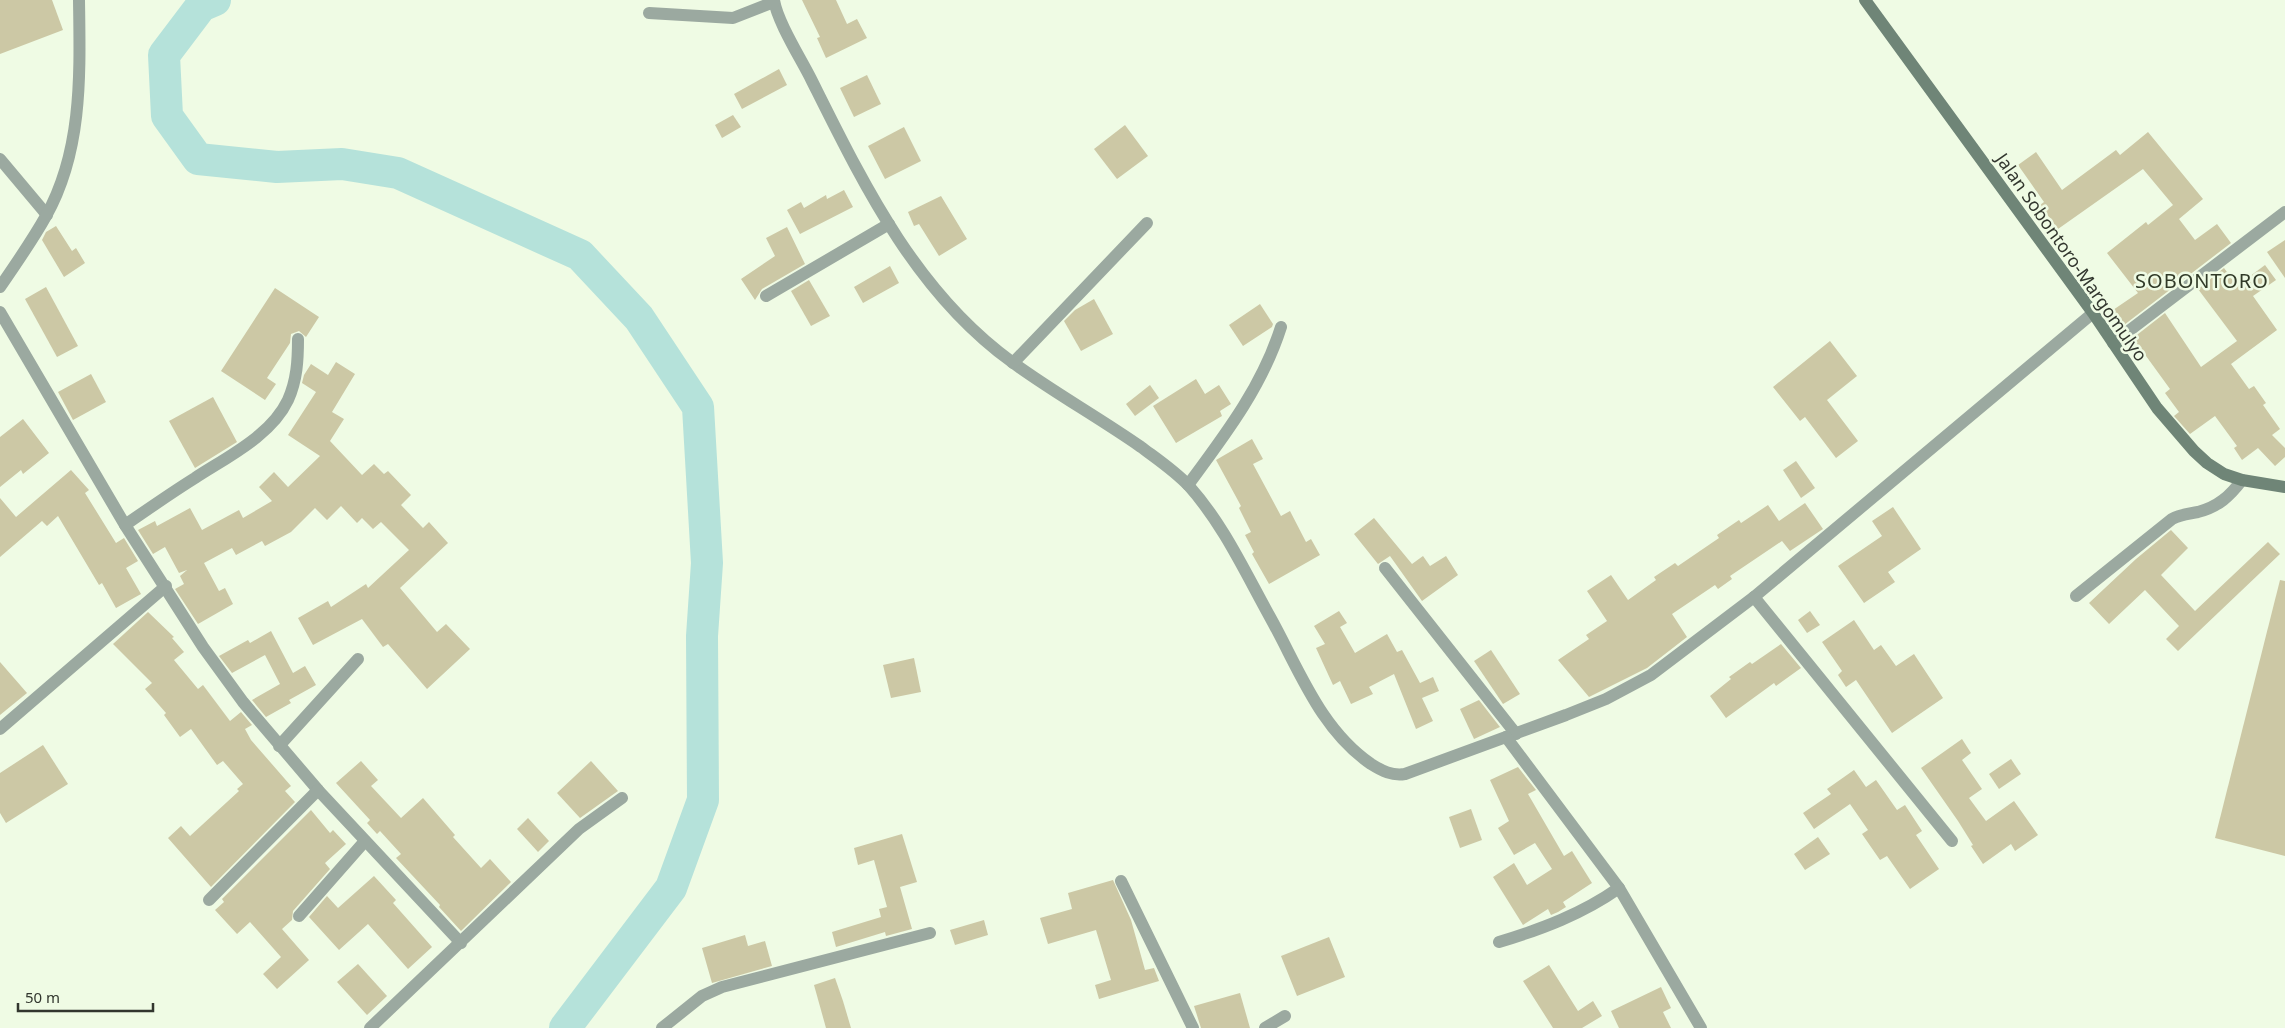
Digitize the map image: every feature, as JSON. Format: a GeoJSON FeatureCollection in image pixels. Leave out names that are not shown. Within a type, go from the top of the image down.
{"type":"FeatureCollection","features":[{"type":"Feature","properties":{"kind":"street"},"geometry":{"type":"LineString","coordinates":[[0,287],[47,215],[60,182],[76,125],[80,55],[79,0]]}},
{"type":"Feature","properties":{"kind":"street","name":"Jalan Sobontoro-Margomulyo"},"geometry":{"type":"LineString","coordinates":[[1865,0],[2093,314],[2157,408],[2194,451],[2207,463],[2224,474],[2242,480],[2285,487]]}},
{"type":"Feature","properties":{"kind":"street"},"geometry":{"type":"LineString","coordinates":[[649,13],[733,18],[774,1],[862,183],[915,264],[950,308],[984,340],[1013,363],[1094,414],[1159,460],[1188,485],[1208,509],[1226,537],[1308,690],[1326,719],[1356,753],[1383,771],[1399,775],[1598,702],[1636,684],[1693,645],[1754,597],[2093,314]]}},
{"type":"Feature","properties":{"kind":"street"},"geometry":{"type":"LineString","coordinates":[[0,159],[47,215]]}},
{"type":"Feature","properties":{"kind":"street"},"geometry":{"type":"LineString","coordinates":[[2113,344],[2285,212]]}},
{"type":"Feature","properties":{"kind":"street"},"geometry":{"type":"LineString","coordinates":[[1013,363],[1147,223]]}},
{"type":"Feature","properties":{"kind":"street"},"geometry":{"type":"LineString","coordinates":[[766,296],[889,224]]}},
{"type":"Feature","properties":{"kind":"street"},"geometry":{"type":"LineString","coordinates":[[0,312],[124,525],[166,586],[204,647],[279,746],[461,943]]}},
{"type":"Feature","properties":{"kind":"street"},"geometry":{"type":"LineString","coordinates":[[1188,485],[1250,398],[1274,351],[1281,327]]}},
{"type":"Feature","properties":{"kind":"street"},"geometry":{"type":"LineString","coordinates":[[124,525],[231,455],[262,432],[277,417],[289,399],[298,367],[298,339]]}},
{"type":"Feature","properties":{"kind":"street"},"geometry":{"type":"LineString","coordinates":[[2076,596],[2172,519],[2183,513],[2195,513],[2220,503],[2242,480]]}},
{"type":"Feature","properties":{"kind":"street"},"geometry":{"type":"LineString","coordinates":[[1386,568],[1511,735],[1619,888],[1701,1028]]}},
{"type":"Feature","properties":{"kind":"street"},"geometry":{"type":"LineString","coordinates":[[0,729],[166,586]]}},
{"type":"Feature","properties":{"kind":"street"},"geometry":{"type":"LineString","coordinates":[[1754,597],[1952,841]]}},
{"type":"Feature","properties":{"kind":"street"},"geometry":{"type":"LineString","coordinates":[[279,746],[358,659]]}},
{"type":"Feature","properties":{"kind":"street"},"geometry":{"type":"LineString","coordinates":[[209,900],[318,790]]}},
{"type":"Feature","properties":{"kind":"street"},"geometry":{"type":"LineString","coordinates":[[370,1028],[579,829],[622,798]]}},
{"type":"Feature","properties":{"kind":"street"},"geometry":{"type":"LineString","coordinates":[[299,916],[365,841]]}},
{"type":"Feature","properties":{"kind":"street"},"geometry":{"type":"LineString","coordinates":[[1121,881],[1193,1028]]}},
{"type":"Feature","properties":{"kind":"street"},"geometry":{"type":"LineString","coordinates":[[1499,942],[1553,924],[1601,901],[1619,888]]}},
{"type":"Feature","properties":{"kind":"street"},"geometry":{"type":"LineString","coordinates":[[662,1028],[678,1013],[702,996],[722,987],[930,933]]}},
{"type":"Feature","properties":{"kind":"street"},"geometry":{"type":"LineString","coordinates":[[1265,1028],[1285,1016]]}},
{"type":"Feature","properties":{"kind":"building"},"geometry":{"type":"Polygon","coordinates":[[[0,0],[52,0],[63,30],[0,54],[0,0]]]}},
{"type":"Feature","properties":{"kind":"building"},"geometry":{"type":"Polygon","coordinates":[[[802,0],[836,0],[847,24],[857,19],[867,38],[826,58],[817,38],[820,37],[802,0]]]}},
{"type":"Feature","properties":{"kind":"building"},"geometry":{"type":"Polygon","coordinates":[[[779,69],[787,85],[742,109],[734,94],[779,69]]]}},
{"type":"Feature","properties":{"kind":"building"},"geometry":{"type":"Polygon","coordinates":[[[867,75],[881,104],[854,117],[840,88],[867,75]]]}},
{"type":"Feature","properties":{"kind":"building"},"geometry":{"type":"Polygon","coordinates":[[[733,115],[741,127],[722,138],[715,125],[733,115]]]}},
{"type":"Feature","properties":{"kind":"building"},"geometry":{"type":"Polygon","coordinates":[[[1125,125],[1148,156],[1117,179],[1094,149],[1125,125]]]}},
{"type":"Feature","properties":{"kind":"building"},"geometry":{"type":"Polygon","coordinates":[[[904,127],[921,161],[885,179],[868,146],[904,127]]]}},
{"type":"Feature","properties":{"kind":"building"},"geometry":{"type":"Polygon","coordinates":[[[2148,132],[2203,199],[2179,219],[2195,240],[2217,224],[2231,243],[2124,325],[2113,310],[2138,293],[2107,253],[2146,222],[2148,225],[2173,205],[2143,169],[2058,229],[2040,205],[2044,202],[2018,165],[2036,152],[2062,190],[2116,150],[2120,155],[2148,132]]]}},
{"type":"Feature","properties":{"kind":"building"},"geometry":{"type":"Polygon","coordinates":[[[844,190],[853,207],[800,234],[787,210],[801,202],[804,208],[826,195],[827,199],[844,190]]]}},
{"type":"Feature","properties":{"kind":"building"},"geometry":{"type":"Polygon","coordinates":[[[941,196],[967,239],[939,256],[919,224],[914,226],[908,212],[941,196]]]}},
{"type":"Feature","properties":{"kind":"building"},"geometry":{"type":"Polygon","coordinates":[[[56,226],[72,251],[76,248],[85,263],[64,277],[42,240],[46,232],[56,226]]]}},
{"type":"Feature","properties":{"kind":"building"},"geometry":{"type":"Polygon","coordinates":[[[787,227],[805,264],[762,289],[755,300],[741,279],[775,256],[766,238],[787,227]]]}},
{"type":"Feature","properties":{"kind":"building"},"geometry":{"type":"Polygon","coordinates":[[[2285,240],[2285,278],[2267,252],[2285,240]]]}},
{"type":"Feature","properties":{"kind":"building"},"geometry":{"type":"Polygon","coordinates":[[[2265,265],[2276,280],[2253,296],[2277,330],[2231,364],[2249,389],[2254,386],[2266,403],[2263,405],[2280,429],[2272,435],[2285,448],[2285,457],[2275,466],[2258,448],[2242,460],[2234,448],[2237,446],[2215,416],[2190,434],[2174,416],[2179,412],[2165,393],[2170,389],[2133,338],[2165,313],[2201,367],[2237,341],[2198,289],[2224,268],[2237,286],[2265,265]]]}},
{"type":"Feature","properties":{"kind":"building"},"geometry":{"type":"Polygon","coordinates":[[[890,266],[899,283],[863,303],[854,287],[890,266]]]}},
{"type":"Feature","properties":{"kind":"building"},"geometry":{"type":"Polygon","coordinates":[[[809,280],[830,316],[811,326],[791,291],[809,280]]]}},
{"type":"Feature","properties":{"kind":"building"},"geometry":{"type":"Polygon","coordinates":[[[46,287],[78,346],[57,357],[25,299],[46,287]]]}},
{"type":"Feature","properties":{"kind":"building"},"geometry":{"type":"Polygon","coordinates":[[[275,288],[319,317],[306,337],[299,331],[291,334],[290,343],[267,378],[276,384],[265,400],[221,371],[275,288]]]}},
{"type":"Feature","properties":{"kind":"building"},"geometry":{"type":"Polygon","coordinates":[[[1094,299],[1113,334],[1081,351],[1064,321],[1075,310],[1094,299]]]}},
{"type":"Feature","properties":{"kind":"building"},"geometry":{"type":"Polygon","coordinates":[[[1260,304],[1273,324],[1272,327],[1243,346],[1229,325],[1260,304]]]}},
{"type":"Feature","properties":{"kind":"building"},"geometry":{"type":"Polygon","coordinates":[[[1830,341],[1857,376],[1827,400],[1858,441],[1836,458],[1805,417],[1800,421],[1773,387],[1830,341]]]}},
{"type":"Feature","properties":{"kind":"building"},"geometry":{"type":"Polygon","coordinates":[[[336,362],[355,374],[332,412],[344,419],[330,441],[362,475],[374,464],[384,474],[388,471],[411,495],[401,505],[423,528],[429,522],[448,543],[400,588],[437,632],[446,624],[470,649],[427,689],[388,644],[383,647],[362,619],[313,645],[298,618],[328,601],[331,607],[366,584],[368,588],[409,550],[381,522],[373,529],[362,518],[357,523],[341,506],[327,520],[315,508],[291,532],[265,546],[262,541],[236,555],[232,548],[204,563],[219,591],[225,588],[233,604],[198,624],[175,589],[184,584],[180,576],[187,570],[179,573],[165,547],[153,554],[138,530],[155,521],[157,526],[190,508],[202,530],[239,510],[243,518],[272,501],[259,487],[274,472],[288,487],[320,456],[288,435],[316,392],[302,383],[304,375],[311,364],[328,375],[336,362]]]}},
{"type":"Feature","properties":{"kind":"building"},"geometry":{"type":"Polygon","coordinates":[[[91,374],[106,402],[73,420],[58,392],[91,374]]]}},
{"type":"Feature","properties":{"kind":"building"},"geometry":{"type":"Polygon","coordinates":[[[1196,379],[1205,394],[1219,385],[1231,404],[1220,411],[1222,416],[1176,443],[1153,406],[1196,379]]]}},
{"type":"Feature","properties":{"kind":"building"},"geometry":{"type":"Polygon","coordinates":[[[1150,385],[1159,398],[1135,416],[1126,404],[1150,385]]]}},
{"type":"Feature","properties":{"kind":"building"},"geometry":{"type":"Polygon","coordinates":[[[213,397],[237,442],[195,468],[169,421],[213,397]]]}},
{"type":"Feature","properties":{"kind":"building"},"geometry":{"type":"Polygon","coordinates":[[[23,419],[49,453],[23,474],[21,470],[0,487],[0,437],[23,419]]]}},
{"type":"Feature","properties":{"kind":"building"},"geometry":{"type":"Polygon","coordinates":[[[1252,439],[1263,459],[1253,464],[1281,516],[1290,511],[1306,542],[1311,539],[1320,555],[1269,584],[1252,554],[1254,552],[1245,535],[1251,532],[1239,508],[1241,506],[1216,460],[1252,439]]]}},
{"type":"Feature","properties":{"kind":"building"},"geometry":{"type":"Polygon","coordinates":[[[1796,461],[1815,488],[1801,498],[1783,470],[1796,461]]]}},
{"type":"Feature","properties":{"kind":"building"},"geometry":{"type":"Polygon","coordinates":[[[71,470],[89,490],[85,493],[116,543],[124,538],[138,561],[126,568],[141,594],[116,608],[102,583],[99,585],[58,516],[47,526],[42,521],[0,557],[0,498],[16,517],[71,470]]]}},
{"type":"Feature","properties":{"kind":"building"},"geometry":{"type":"Polygon","coordinates":[[[1805,503],[1823,529],[1790,551],[1782,541],[1730,576],[1732,579],[1718,589],[1715,585],[1672,614],[1687,637],[1647,668],[1589,697],[1558,660],[1589,639],[1586,635],[1607,621],[1587,591],[1611,575],[1628,600],[1656,580],[1654,577],[1675,563],[1678,566],[1719,538],[1717,535],[1739,520],[1741,523],[1768,505],[1779,521],[1805,503]]]}},
{"type":"Feature","properties":{"kind":"building"},"geometry":{"type":"Polygon","coordinates":[[[1893,507],[1921,549],[1888,572],[1895,582],[1864,603],[1838,566],[1882,536],[1872,521],[1893,507]]]}},
{"type":"Feature","properties":{"kind":"building"},"geometry":{"type":"Polygon","coordinates":[[[1374,518],[1412,564],[1423,556],[1430,566],[1446,556],[1458,575],[1422,601],[1390,556],[1378,564],[1354,534],[1374,518]]]}},
{"type":"Feature","properties":{"kind":"building"},"geometry":{"type":"Polygon","coordinates":[[[2171,530],[2188,548],[2161,575],[2195,611],[2268,542],[2280,554],[2178,651],[2166,639],[2179,626],[2145,590],[2109,624],[2089,603],[2136,559],[2171,530]]]}},
{"type":"Feature","properties":{"kind":"building"},"geometry":{"type":"Polygon","coordinates":[[[2280,580],[2285,581],[2285,856],[2215,838],[2280,580]]]}},
{"type":"Feature","properties":{"kind":"building"},"geometry":{"type":"Polygon","coordinates":[[[1339,611],[1347,623],[1340,627],[1355,653],[1387,634],[1397,652],[1402,650],[1420,683],[1433,677],[1439,691],[1422,698],[1433,721],[1416,729],[1394,674],[1369,687],[1373,694],[1351,704],[1340,681],[1333,685],[1316,648],[1325,644],[1314,626],[1339,611]]]}},
{"type":"Feature","properties":{"kind":"building"},"geometry":{"type":"Polygon","coordinates":[[[1810,611],[1820,625],[1807,633],[1798,620],[1810,611]]]}},
{"type":"Feature","properties":{"kind":"building"},"geometry":{"type":"Polygon","coordinates":[[[148,612],[174,637],[172,638],[184,652],[174,660],[198,689],[203,685],[230,721],[241,712],[252,725],[245,729],[251,740],[291,786],[285,791],[295,802],[211,887],[168,838],[181,826],[190,836],[239,791],[237,789],[243,784],[223,761],[217,765],[191,729],[180,737],[164,715],[166,713],[145,689],[152,683],[113,644],[148,612]]]}},
{"type":"Feature","properties":{"kind":"building"},"geometry":{"type":"Polygon","coordinates":[[[1854,620],[1874,650],[1881,645],[1896,666],[1914,654],[1943,698],[1892,733],[1856,680],[1846,687],[1838,675],[1842,671],[1822,642],[1854,620]]]}},
{"type":"Feature","properties":{"kind":"building"},"geometry":{"type":"Polygon","coordinates":[[[271,631],[293,673],[305,666],[316,685],[289,700],[291,703],[266,717],[252,700],[280,684],[265,655],[232,673],[219,656],[248,640],[250,643],[271,631]]]}},
{"type":"Feature","properties":{"kind":"building"},"geometry":{"type":"Polygon","coordinates":[[[1781,644],[1801,668],[1776,686],[1774,683],[1726,718],[1710,696],[1731,679],[1729,677],[1781,644]]]}},
{"type":"Feature","properties":{"kind":"building"},"geometry":{"type":"Polygon","coordinates":[[[1491,650],[1520,694],[1503,704],[1474,661],[1491,650]]]}},
{"type":"Feature","properties":{"kind":"building"},"geometry":{"type":"Polygon","coordinates":[[[914,658],[921,692],[891,698],[883,665],[914,658]]]}},
{"type":"Feature","properties":{"kind":"building"},"geometry":{"type":"Polygon","coordinates":[[[0,662],[27,693],[0,715],[0,662]]]}},
{"type":"Feature","properties":{"kind":"building"},"geometry":{"type":"Polygon","coordinates":[[[1479,700],[1500,727],[1474,739],[1460,709],[1479,700]]]}},
{"type":"Feature","properties":{"kind":"building"},"geometry":{"type":"Polygon","coordinates":[[[1962,739],[1971,753],[1962,760],[1982,789],[1969,798],[1986,821],[2014,801],[2038,835],[2015,851],[2011,844],[1983,864],[1958,821],[1921,768],[1962,739]]]}},
{"type":"Feature","properties":{"kind":"building"},"geometry":{"type":"Polygon","coordinates":[[[43,745],[68,784],[6,823],[0,813],[0,773],[43,745]]]}},
{"type":"Feature","properties":{"kind":"building"},"geometry":{"type":"Polygon","coordinates":[[[2011,759],[2021,774],[1999,789],[1989,774],[2011,759]]]}},
{"type":"Feature","properties":{"kind":"building"},"geometry":{"type":"Polygon","coordinates":[[[361,761],[378,780],[371,786],[401,818],[423,798],[455,835],[453,837],[481,868],[490,859],[511,882],[461,931],[439,907],[440,905],[396,858],[401,854],[380,831],[377,834],[367,823],[370,820],[336,783],[361,761]]]}},
{"type":"Feature","properties":{"kind":"building"},"geometry":{"type":"Polygon","coordinates":[[[591,761],[618,791],[580,818],[557,793],[591,761]]]}},
{"type":"Feature","properties":{"kind":"building"},"geometry":{"type":"Polygon","coordinates":[[[1518,767],[1536,790],[1528,794],[1564,856],[1572,851],[1592,883],[1563,902],[1566,907],[1558,912],[1551,915],[1548,909],[1523,925],[1493,877],[1514,863],[1527,885],[1552,869],[1535,843],[1514,855],[1498,828],[1509,821],[1490,780],[1518,767]]]}},
{"type":"Feature","properties":{"kind":"building"},"geometry":{"type":"Polygon","coordinates":[[[1854,770],[1866,787],[1876,780],[1897,810],[1905,805],[1922,831],[1916,835],[1939,869],[1910,889],[1887,856],[1880,860],[1862,834],[1868,830],[1850,804],[1814,829],[1803,813],[1831,794],[1827,789],[1854,770]]]}},
{"type":"Feature","properties":{"kind":"building"},"geometry":{"type":"Polygon","coordinates":[[[1471,809],[1482,840],[1460,848],[1449,817],[1471,809]]]}},
{"type":"Feature","properties":{"kind":"building"},"geometry":{"type":"Polygon","coordinates":[[[311,810],[330,833],[333,830],[346,844],[325,863],[330,869],[293,911],[292,920],[282,929],[309,960],[277,989],[263,974],[281,957],[250,922],[237,934],[215,910],[224,902],[222,899],[311,810]]]}},
{"type":"Feature","properties":{"kind":"building"},"geometry":{"type":"Polygon","coordinates":[[[528,818],[549,841],[538,852],[517,829],[528,818]]]}},
{"type":"Feature","properties":{"kind":"building"},"geometry":{"type":"Polygon","coordinates":[[[902,834],[917,882],[900,887],[912,929],[886,936],[885,932],[836,947],[832,932],[881,917],[879,909],[887,907],[874,860],[858,865],[854,848],[902,834]]]}},
{"type":"Feature","properties":{"kind":"building"},"geometry":{"type":"Polygon","coordinates":[[[1818,837],[1830,854],[1805,870],[1794,854],[1818,837]]]}},
{"type":"Feature","properties":{"kind":"building"},"geometry":{"type":"Polygon","coordinates":[[[374,876],[396,900],[393,903],[432,947],[408,969],[368,924],[339,950],[309,917],[327,896],[338,908],[374,876]]]}},
{"type":"Feature","properties":{"kind":"building"},"geometry":{"type":"Polygon","coordinates":[[[1113,880],[1131,920],[1145,970],[1154,968],[1159,981],[1099,999],[1095,985],[1111,980],[1096,930],[1048,944],[1040,918],[1072,909],[1068,893],[1113,880]]]}},
{"type":"Feature","properties":{"kind":"building"},"geometry":{"type":"Polygon","coordinates":[[[984,920],[988,935],[955,945],[950,930],[984,920]]]}},
{"type":"Feature","properties":{"kind":"building"},"geometry":{"type":"Polygon","coordinates":[[[745,935],[748,946],[765,941],[772,966],[712,983],[702,948],[745,935]]]}},
{"type":"Feature","properties":{"kind":"building"},"geometry":{"type":"Polygon","coordinates":[[[1329,937],[1345,977],[1297,996],[1281,956],[1329,937]]]}},
{"type":"Feature","properties":{"kind":"building"},"geometry":{"type":"Polygon","coordinates":[[[358,964],[387,996],[367,1015],[337,982],[358,964]]]}},
{"type":"Feature","properties":{"kind":"building"},"geometry":{"type":"Polygon","coordinates":[[[1549,965],[1578,1011],[1593,1001],[1602,1016],[1582,1028],[1553,1028],[1523,981],[1549,965]]]}},
{"type":"Feature","properties":{"kind":"building"},"geometry":{"type":"Polygon","coordinates":[[[835,978],[851,1028],[826,1028],[814,985],[835,978]]]}},
{"type":"Feature","properties":{"kind":"building"},"geometry":{"type":"Polygon","coordinates":[[[1661,987],[1671,1008],[1663,1012],[1671,1028],[1619,1028],[1611,1011],[1661,987]]]}},
{"type":"Feature","properties":{"kind":"building"},"geometry":{"type":"Polygon","coordinates":[[[1240,993],[1250,1028],[1201,1028],[1194,1006],[1240,993]]]}},
{"type":"Feature","properties":{"kind":"waterway"},"geometry":{"type":"LineString","coordinates":[[215,0],[201,6],[164,55],[167,116],[198,159],[277,167],[342,164],[398,173],[580,255],[639,318],[698,407],[707,563],[702,636],[703,800],[671,888],[565,1028]]}},
{"type":"Feature","properties":{"kind":"district","name":"SOBONTORO"},"geometry":{"type":"Point","coordinates":[2202,280]}}]}
